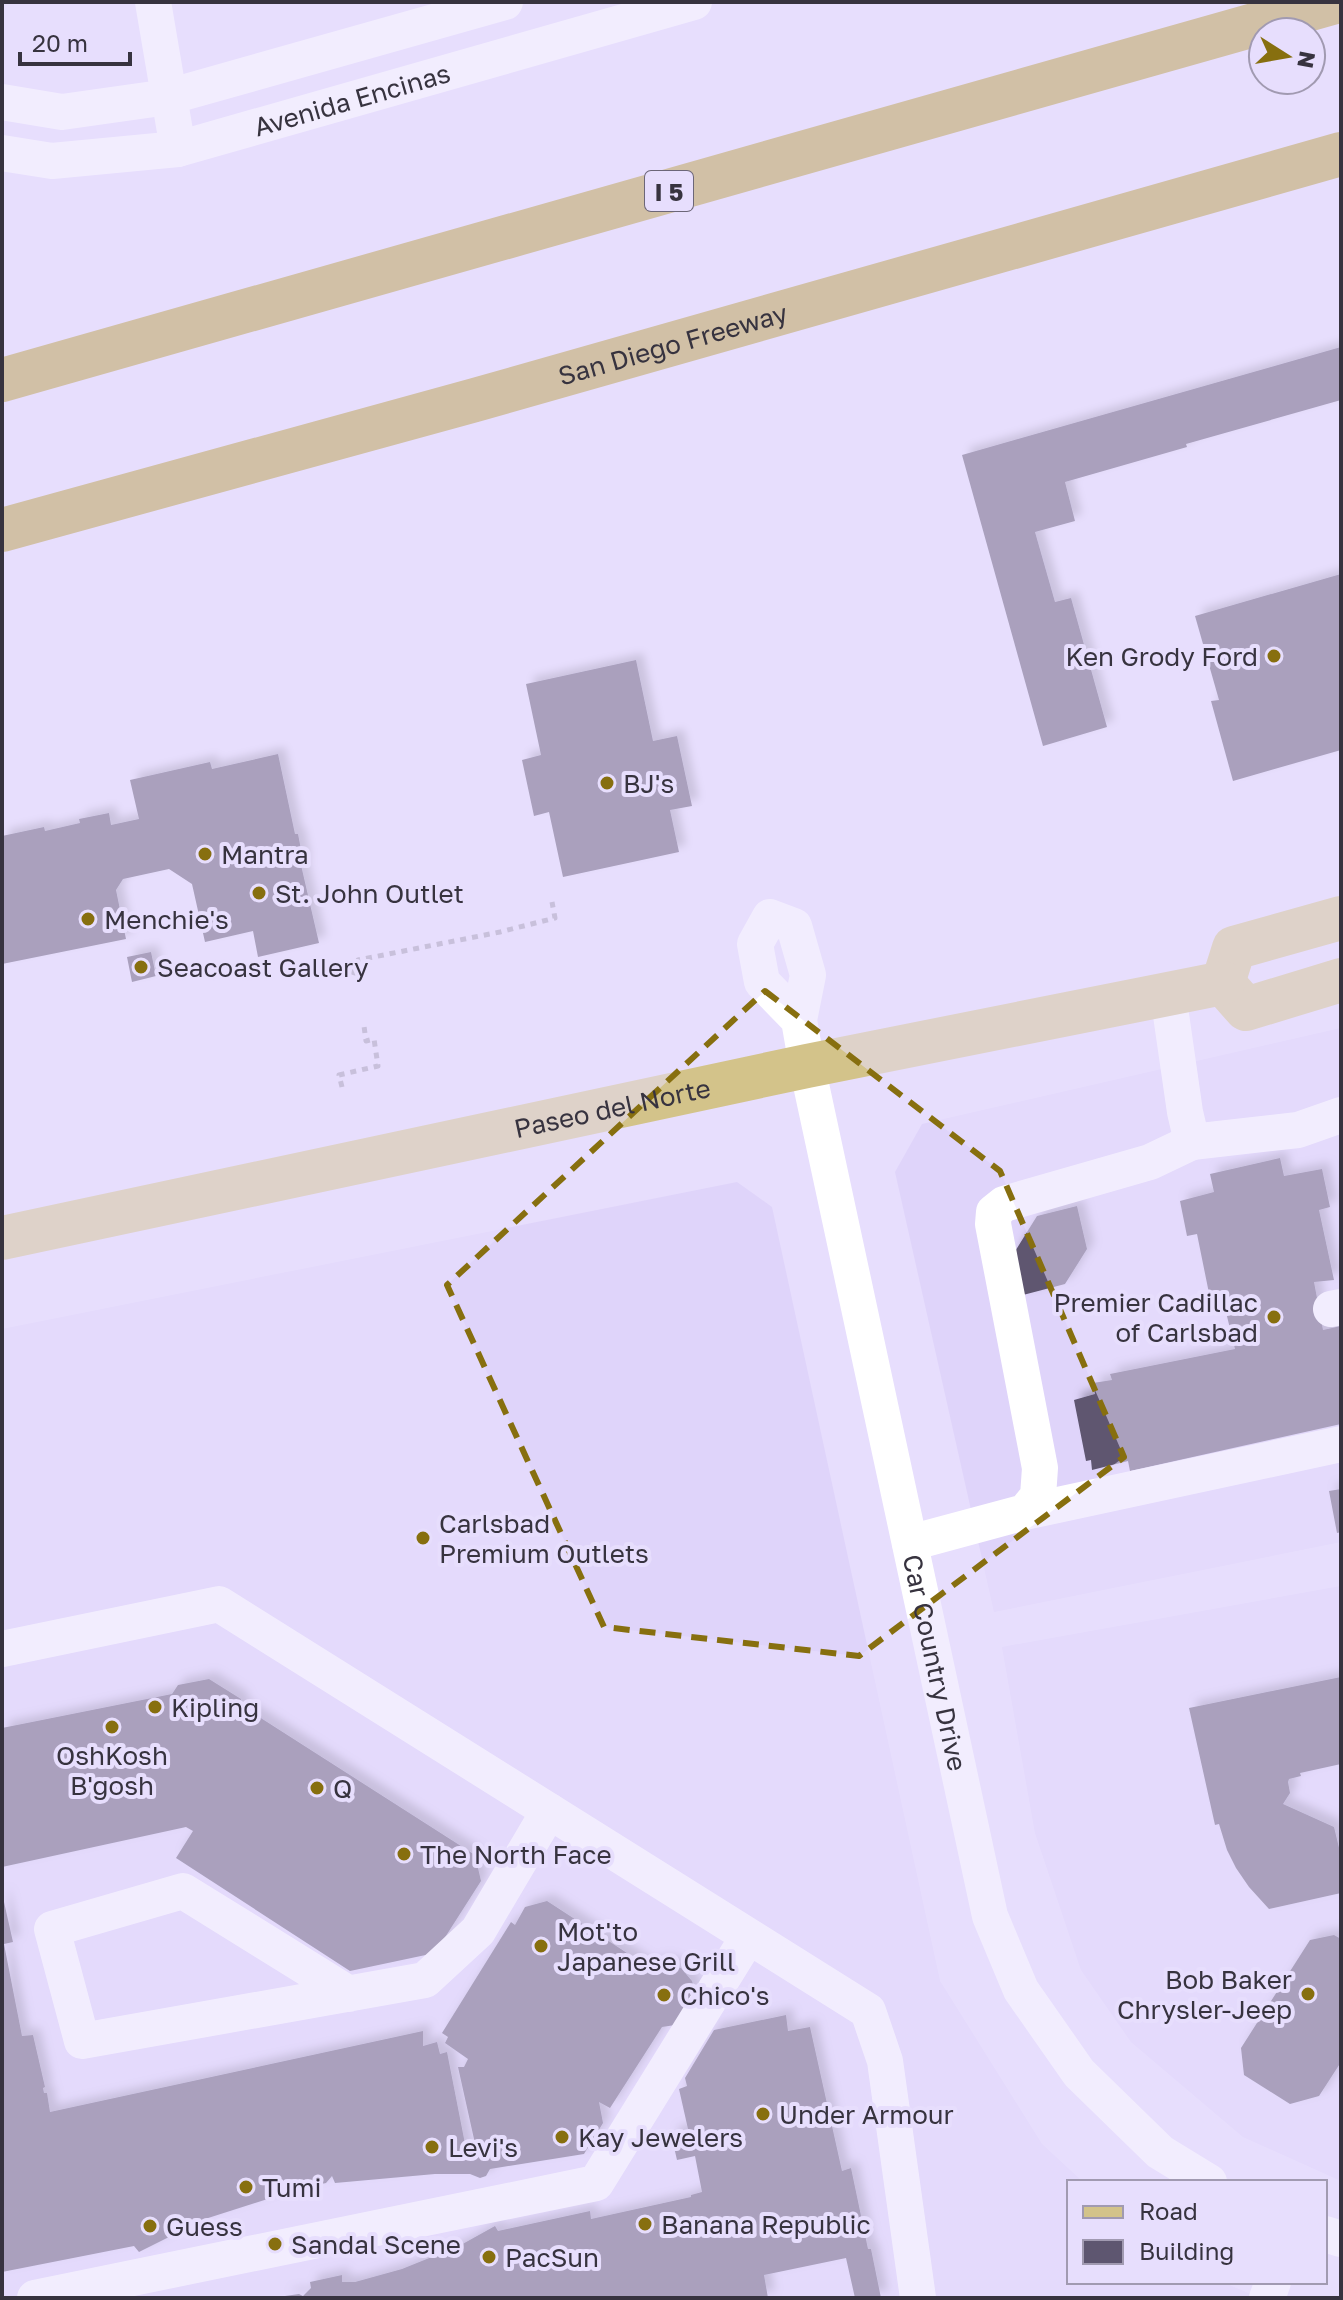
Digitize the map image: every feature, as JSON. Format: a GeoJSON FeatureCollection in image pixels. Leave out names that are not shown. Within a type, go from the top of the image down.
{"type":"FeatureCollection","features":[{"type":"Feature","properties":{"kind":"highway","name":"I 5"},"geometry":{"type":"LineString","coordinates":[[2,380],[1335,2]]}},
{"type":"Feature","properties":{"kind":"highway","name":"San Diego Freeway"},"geometry":{"type":"LineString","coordinates":[[2,530],[475,400],[1341,154]]}},
{"type":"Feature","properties":{"kind":"highway"},"geometry":{"type":"LineString","coordinates":[[2,549],[475,400]]}},
{"type":"Feature","properties":{"kind":"main road"},"geometry":{"type":"LineString","coordinates":[[1341,918],[1234,948],[1223,983],[1246,1009],[1341,980]]}},
{"type":"Feature","properties":{"kind":"main road","name":"Paseo del Norte"},"geometry":{"type":"LineString","coordinates":[[2,1238],[807,1066],[1223,983]]}},
{"type":"Feature","properties":{"kind":"street"},"geometry":{"type":"LineString","coordinates":[[153,2],[178,149]]}},
{"type":"Feature","properties":{"kind":"street","name":"Avenida Encinas"},"geometry":{"type":"LineString","coordinates":[[2,102],[62,112],[168,97],[505,2]]}},
{"type":"Feature","properties":{"kind":"street","name":"Avenida Encinas"},"geometry":{"type":"LineString","coordinates":[[2,153],[52,161],[178,149],[694,2]]}},
{"type":"Feature","properties":{"kind":"street"},"geometry":{"type":"LineString","coordinates":[[1168,994],[1192,1142]]}},
{"type":"Feature","properties":{"kind":"street","name":"Car Country Drive"},"geometry":{"type":"LineString","coordinates":[[799,1020],[990,1916],[1021,1990],[1079,2073],[1160,2152],[1206,2180]]}},
{"type":"Feature","properties":{"kind":"street"},"geometry":{"type":"LineString","coordinates":[[1025,1512],[1038,1496],[1040,1468],[993,1224],[994,1212],[1004,1204],[1150,1162],[1192,1142],[1298,1130],[1341,1115]]}},
{"type":"Feature","properties":{"kind":"street"},"geometry":{"type":"LineString","coordinates":[[910,1543],[1025,1512],[1341,1444]]}},
{"type":"Feature","properties":{"kind":"street"},"geometry":{"type":"LineString","coordinates":[[2,1649],[219,1604],[868,2011],[885,2061],[918,2298]]}},
{"type":"Feature","properties":{"kind":"street"},"geometry":{"type":"LineString","coordinates":[[349,1994],[183,1891],[52,1929],[82,2041],[349,1994],[425,1980],[478,1931],[549,1811]]}},
{"type":"Feature","properties":{"kind":"street"},"geometry":{"type":"LineString","coordinates":[[35,2298],[596,2183],[748,1937]]}},
{"type":"Feature","properties":{"kind":"path"},"geometry":{"type":"LineString","coordinates":[[353,975],[358,960],[555,918],[552,902]]}},
{"type":"Feature","properties":{"kind":"path"},"geometry":{"type":"LineString","coordinates":[[342,1087],[339,1075],[378,1066],[374,1039],[366,1041],[364,1026]]}},
{"type":"Feature","properties":{"kind":"highlighted area"},"geometry":{"type":"Polygon","coordinates":[[[765,991],[1000,1171],[1124,1457],[859,1656],[604,1627],[447,1285],[765,991]]]}},
{"type":"Feature","properties":{"kind":"shaded area"},"geometry":{"type":"Polygon","coordinates":[[[1341,1028],[1341,1542],[994,1612],[895,1172],[922,1124],[1341,1028]]]}},
{"type":"Feature","properties":{"kind":"shaded area","name":"Carlsbad Premium Outlets"},"geometry":{"type":"Polygon","coordinates":[[[737,1182],[772,1207],[940,1981],[1042,2144],[1081,2180],[1067,2180],[1067,2284],[1227,2284],[1260,2298],[2,2298],[2,1329],[737,1182]]]}},
{"type":"Feature","properties":{"kind":"shaded area"},"geometry":{"type":"Polygon","coordinates":[[[1341,1586],[1341,2181],[1243,2137],[1131,2042],[1081,1970],[1035,1833],[1002,1647],[1341,1586]]]}},
{"type":"Feature","properties":{"kind":"building"},"geometry":{"type":"Polygon","coordinates":[[[1341,347],[1341,400],[1065,482],[1075,521],[1035,532],[1055,602],[1071,598],[1107,727],[1043,746],[962,455],[1341,347]]]}},
{"type":"Feature","properties":{"kind":"building","name":"Ken Grody Ford"},"geometry":{"type":"Polygon","coordinates":[[[1341,574],[1341,750],[1233,781],[1211,701],[1219,700],[1195,616],[1341,574]]]}},
{"type":"Feature","properties":{"kind":"building","name":"BJ's"},"geometry":{"type":"Polygon","coordinates":[[[636,660],[653,741],[677,736],[692,806],[670,810],[679,852],[563,877],[549,812],[534,816],[522,760],[541,755],[526,684],[636,660]]]}},
{"type":"Feature","properties":{"kind":"building"},"geometry":{"type":"Polygon","coordinates":[[[278,754],[295,834],[298,834],[304,865],[301,865],[319,943],[258,957],[253,931],[205,942],[192,884],[169,869],[123,879],[116,890],[126,939],[2,964],[2,836],[44,827],[45,831],[109,813],[111,825],[139,819],[130,780],[210,762],[212,769],[278,754]]]}},
{"type":"Feature","properties":{"kind":"building","name":"Seacoast Gallery"},"geometry":{"type":"Polygon","coordinates":[[[151,952],[156,976],[132,982],[127,957],[151,952]]]}},
{"type":"Feature","properties":{"kind":"building","name":"Premier Cadillac of Carlsbad"},"geometry":{"type":"Polygon","coordinates":[[[1280,1158],[1284,1176],[1322,1169],[1330,1207],[1319,1210],[1334,1280],[1314,1282],[1323,1330],[1341,1326],[1341,1424],[1130,1471],[1128,1461],[1092,1470],[1091,1460],[1086,1461],[1074,1400],[1095,1394],[1093,1383],[1112,1380],[1110,1374],[1235,1349],[1224,1304],[1212,1308],[1197,1234],[1187,1236],[1180,1201],[1214,1192],[1210,1174],[1280,1158]]]}},
{"type":"Feature","properties":{"kind":"building"},"geometry":{"type":"Polygon","coordinates":[[[1077,1206],[1087,1249],[1065,1284],[1023,1295],[1014,1253],[1037,1216],[1077,1206]]]}},
{"type":"Feature","properties":{"kind":"building"},"geometry":{"type":"Polygon","coordinates":[[[1341,1489],[1341,1532],[1337,1533],[1329,1491],[1341,1489]]]}},
{"type":"Feature","properties":{"kind":"building"},"geometry":{"type":"Polygon","coordinates":[[[1341,1677],[1341,1764],[1300,1773],[1301,1776],[1289,1779],[1290,1793],[1283,1804],[1334,1827],[1341,1856],[1341,1893],[1269,1909],[1236,1868],[1219,1824],[1215,1825],[1189,1708],[1341,1677]]]}},
{"type":"Feature","properties":{"kind":"building"},"geometry":{"type":"Polygon","coordinates":[[[209,1679],[241,1699],[242,1706],[475,1855],[481,1881],[435,1953],[350,1971],[176,1858],[193,1831],[186,1827],[2,1867],[2,1728],[172,1694],[178,1685],[209,1679]]]}},
{"type":"Feature","properties":{"kind":"building"},"geometry":{"type":"Polygon","coordinates":[[[2,1893],[13,1942],[4,1944],[22,2036],[33,2035],[50,2112],[423,2031],[423,2046],[437,2042],[440,2054],[447,2052],[468,2159],[478,2157],[458,2067],[464,2067],[468,2059],[445,2043],[448,2037],[442,2033],[511,1922],[515,1925],[525,1907],[547,1901],[647,1966],[664,1962],[681,1968],[695,1990],[675,2025],[662,2027],[610,2108],[599,2102],[603,2123],[584,2154],[490,2169],[486,2176],[480,2178],[470,2174],[435,2174],[335,2183],[332,2176],[326,2183],[287,2192],[274,2184],[277,2196],[205,2219],[139,2252],[134,2246],[2,2272],[2,1893]]]}},
{"type":"Feature","properties":{"kind":"building","name":"Bob Baker Chrysler-Jeep"},"geometry":{"type":"Polygon","coordinates":[[[1334,1935],[1341,1939],[1341,2062],[1319,2096],[1290,2104],[1244,2075],[1241,2048],[1310,1940],[1334,1935]]]}},
{"type":"Feature","properties":{"kind":"building"},"geometry":{"type":"Polygon","coordinates":[[[786,2015],[788,2031],[810,2027],[842,2171],[851,2168],[881,2298],[855,2298],[846,2258],[764,2275],[768,2298],[285,2298],[299,2294],[303,2296],[311,2288],[310,2282],[342,2275],[342,2282],[355,2282],[402,2269],[459,2246],[495,2226],[498,2231],[590,2211],[591,2219],[702,2192],[695,2156],[677,2160],[671,2134],[688,2129],[679,2089],[687,2086],[685,2078],[714,2030],[786,2015]]]}},
{"type":"Feature","properties":{"kind":"place","name":"Ken Grody Ford"},"geometry":{"type":"Point","coordinates":[1274,656]}},
{"type":"Feature","properties":{"kind":"place","name":"BJ's"},"geometry":{"type":"Point","coordinates":[607,783]}},
{"type":"Feature","properties":{"kind":"place","name":"Mantra"},"geometry":{"type":"Point","coordinates":[205,854]}},
{"type":"Feature","properties":{"kind":"place","name":"St. John Outlet"},"geometry":{"type":"Point","coordinates":[259,893]}},
{"type":"Feature","properties":{"kind":"place","name":"Menchie's"},"geometry":{"type":"Point","coordinates":[88,919]}},
{"type":"Feature","properties":{"kind":"place","name":"Seacoast Gallery"},"geometry":{"type":"Point","coordinates":[141,967]}},
{"type":"Feature","properties":{"kind":"place","name":"Premier Cadillac of Carlsbad"},"geometry":{"type":"Point","coordinates":[1274,1317]}},
{"type":"Feature","properties":{"kind":"place","name":"Carlsbad Premium Outlets"},"geometry":{"type":"Point","coordinates":[423,1538]}},
{"type":"Feature","properties":{"kind":"place","name":"Kipling"},"geometry":{"type":"Point","coordinates":[155,1707]}},
{"type":"Feature","properties":{"kind":"place","name":"OshKosh B'gosh"},"geometry":{"type":"Point","coordinates":[112,1727]}},
{"type":"Feature","properties":{"kind":"place","name":"Q"},"geometry":{"type":"Point","coordinates":[317,1788]}},
{"type":"Feature","properties":{"kind":"place","name":"The North Face"},"geometry":{"type":"Point","coordinates":[404,1854]}},
{"type":"Feature","properties":{"kind":"place","name":"Mot'to Japanese Grill"},"geometry":{"type":"Point","coordinates":[541,1946]}},
{"type":"Feature","properties":{"kind":"place","name":"Bob Baker Chrysler-Jeep"},"geometry":{"type":"Point","coordinates":[1308,1994]}},
{"type":"Feature","properties":{"kind":"place","name":"Chico's"},"geometry":{"type":"Point","coordinates":[664,1995]}},
{"type":"Feature","properties":{"kind":"place","name":"Under Armour"},"geometry":{"type":"Point","coordinates":[763,2114]}},
{"type":"Feature","properties":{"kind":"place","name":"Kay Jewelers"},"geometry":{"type":"Point","coordinates":[562,2137]}},
{"type":"Feature","properties":{"kind":"place","name":"Levi's"},"geometry":{"type":"Point","coordinates":[432,2147]}},
{"type":"Feature","properties":{"kind":"place","name":"Tumi"},"geometry":{"type":"Point","coordinates":[246,2187]}},
{"type":"Feature","properties":{"kind":"place","name":"Banana Republic"},"geometry":{"type":"Point","coordinates":[645,2224]}},
{"type":"Feature","properties":{"kind":"place","name":"Guess"},"geometry":{"type":"Point","coordinates":[150,2226]}},
{"type":"Feature","properties":{"kind":"place","name":"Sandal Scene"},"geometry":{"type":"Point","coordinates":[275,2244]}},
{"type":"Feature","properties":{"kind":"place","name":"PacSun"},"geometry":{"type":"Point","coordinates":[489,2257]}}]}
